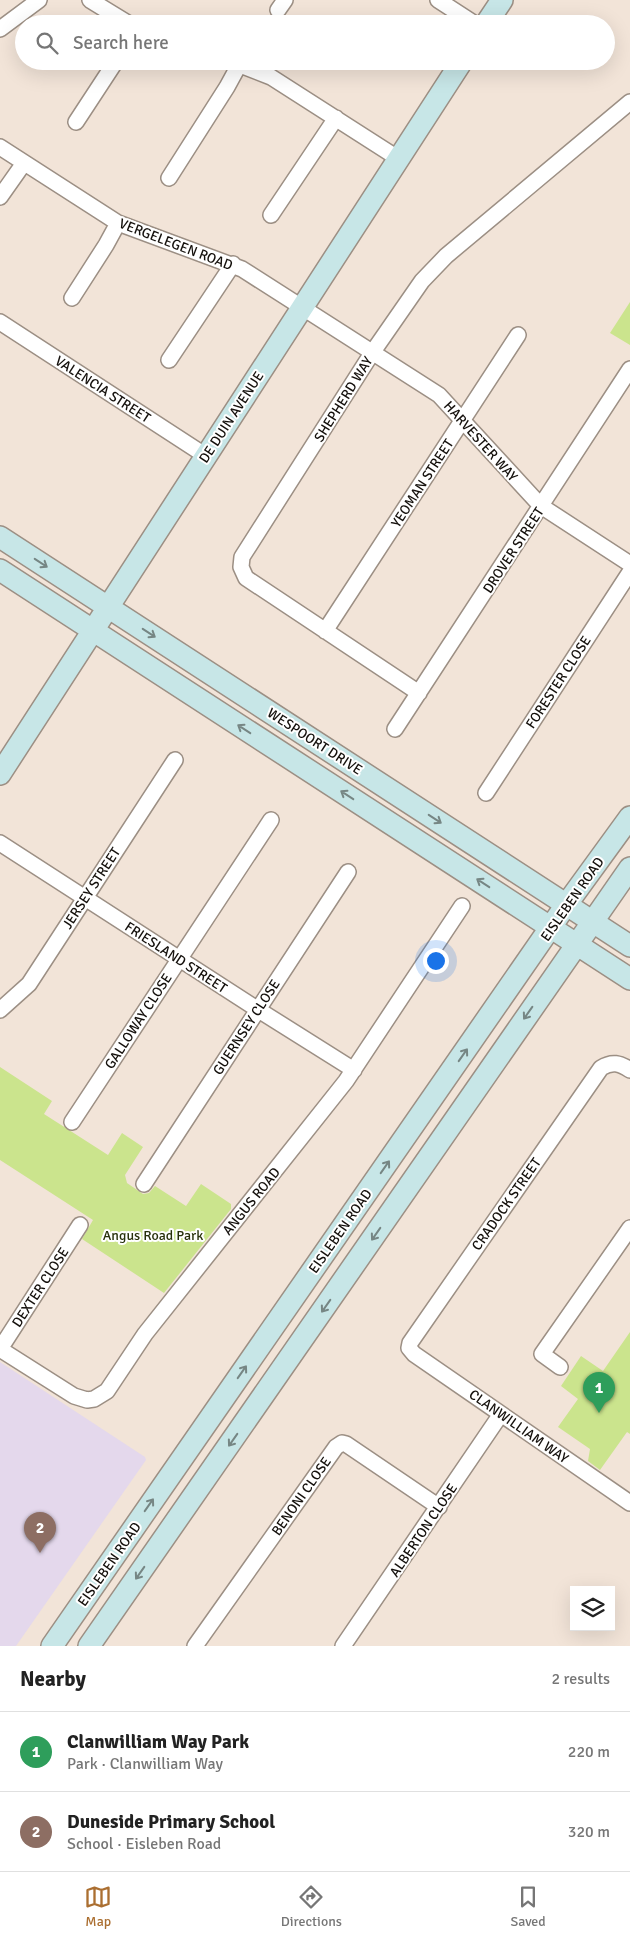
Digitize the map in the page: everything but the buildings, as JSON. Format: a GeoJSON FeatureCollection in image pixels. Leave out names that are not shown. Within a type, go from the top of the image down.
{"type":"FeatureCollection","features":[{"type":"Feature","properties":{"kind":"main road"},"geometry":{"type":"LineString","coordinates":[[492,15],[502,0]]}},
{"type":"Feature","properties":{"kind":"main road","name":"DE DUIN AVENUE"},"geometry":{"type":"LineString","coordinates":[[0,774],[456,70]]}},
{"type":"Feature","properties":{"kind":"main road","name":"WESPOORT DRIVE"},"geometry":{"type":"LineString","coordinates":[[0,536],[630,946]]}},
{"type":"Feature","properties":{"kind":"main road","name":"WESPOORT DRIVE"},"geometry":{"type":"LineString","coordinates":[[0,570],[630,978]]}},
{"type":"Feature","properties":{"kind":"main road","name":"EISLEBEN ROAD"},"geometry":{"type":"LineString","coordinates":[[52,1646],[566,906],[630,817]]}},
{"type":"Feature","properties":{"kind":"main road","name":"EISLEBEN ROAD"},"geometry":{"type":"LineString","coordinates":[[89,1646],[591,921],[630,868]]}},
{"type":"Feature","properties":{"kind":"street"},"geometry":{"type":"LineString","coordinates":[[18,15],[38,0]]}},
{"type":"Feature","properties":{"kind":"street"},"geometry":{"type":"LineString","coordinates":[[90,0],[114,15]]}},
{"type":"Feature","properties":{"kind":"street"},"geometry":{"type":"LineString","coordinates":[[438,0],[461,15]]}},
{"type":"Feature","properties":{"kind":"street"},"geometry":{"type":"LineString","coordinates":[[0,29],[15,18]]}},
{"type":"Feature","properties":{"kind":"street"},"geometry":{"type":"LineString","coordinates":[[76,122],[110,70]]}},
{"type":"Feature","properties":{"kind":"street"},"geometry":{"type":"LineString","coordinates":[[169,178],[227,87],[232,70]]}},
{"type":"Feature","properties":{"kind":"street"},"geometry":{"type":"LineString","coordinates":[[252,70],[271,77],[399,159]]}},
{"type":"Feature","properties":{"kind":"street","name":"SHEPHERD WAY"},"geometry":{"type":"LineString","coordinates":[[419,693],[246,578],[241,567],[242,557],[372,353],[422,281],[446,256],[630,102]]}},
{"type":"Feature","properties":{"kind":"street"},"geometry":{"type":"LineString","coordinates":[[271,215],[336,118]]}},
{"type":"Feature","properties":{"kind":"street","name":"VERGELEGEN ROAD"},"geometry":{"type":"LineString","coordinates":[[0,147],[118,223],[233,264],[302,308]]}},
{"type":"Feature","properties":{"kind":"street"},"geometry":{"type":"LineString","coordinates":[[0,197],[24,163]]}},
{"type":"Feature","properties":{"kind":"street"},"geometry":{"type":"LineString","coordinates":[[72,298],[118,223]]}},
{"type":"Feature","properties":{"kind":"street"},"geometry":{"type":"LineString","coordinates":[[169,360],[233,264]]}},
{"type":"Feature","properties":{"kind":"street","name":"HARVESTER WAY"},"geometry":{"type":"LineString","coordinates":[[302,308],[439,395],[541,506],[630,564]]}},
{"type":"Feature","properties":{"kind":"street","name":"VALENCIA STREET"},"geometry":{"type":"LineString","coordinates":[[0,322],[206,456]]}},
{"type":"Feature","properties":{"kind":"street","name":"YEOMAN STREET"},"geometry":{"type":"LineString","coordinates":[[325,631],[518,335]]}},
{"type":"Feature","properties":{"kind":"street","name":"DROVER STREET"},"geometry":{"type":"LineString","coordinates":[[395,729],[630,369]]}},
{"type":"Feature","properties":{"kind":"street","name":"FORESTER CLOSE"},"geometry":{"type":"LineString","coordinates":[[486,793],[630,572]]}},
{"type":"Feature","properties":{"kind":"street","name":"JERSEY STREET"},"geometry":{"type":"LineString","coordinates":[[0,1010],[30,984],[84,897],[175,760]]}},
{"type":"Feature","properties":{"kind":"street","name":"GALLOWAY CLOSE"},"geometry":{"type":"LineString","coordinates":[[72,1122],[271,820]]}},
{"type":"Feature","properties":{"kind":"street","name":"FRIESLAND STREET"},"geometry":{"type":"LineString","coordinates":[[0,842],[178,959],[354,1070]]}},
{"type":"Feature","properties":{"kind":"street","name":"GUERNSEY CLOSE"},"geometry":{"type":"LineString","coordinates":[[144,1184],[348,872]]}},
{"type":"Feature","properties":{"kind":"street","name":"ANGUS ROAD"},"geometry":{"type":"LineString","coordinates":[[0,1349],[74,1396],[87,1400],[101,1396],[107,1391],[145,1334],[354,1070],[462,906]]}},
{"type":"Feature","properties":{"kind":"street","name":"CRADOCK STREET"},"geometry":{"type":"LineString","coordinates":[[409,1348],[410,1343],[601,1068],[608,1063],[623,1065],[630,1070]]}},
{"type":"Feature","properties":{"kind":"street","name":"DEXTER CLOSE"},"geometry":{"type":"LineString","coordinates":[[0,1349],[80,1225]]}},
{"type":"Feature","properties":{"kind":"street"},"geometry":{"type":"LineString","coordinates":[[560,1367],[542,1354],[630,1228]]}},
{"type":"Feature","properties":{"kind":"street","name":"CLANWILLIAM WAY"},"geometry":{"type":"LineString","coordinates":[[409,1348],[414,1354],[630,1503]]}},
{"type":"Feature","properties":{"kind":"street","name":"ALBERTON CLOSE"},"geometry":{"type":"LineString","coordinates":[[343,1646],[501,1414]]}},
{"type":"Feature","properties":{"kind":"street","name":"BENONI CLOSE"},"geometry":{"type":"LineString","coordinates":[[196,1646],[339,1444],[346,1444],[439,1507]]}},
{"type":"Feature","properties":{"kind":"shaded area"},"geometry":{"type":"Polygon","coordinates":[[[0,1362],[145,1457],[146,1460],[16,1646],[0,1646],[0,1362]]]}},
{"type":"Feature","properties":{"kind":"green space"},"geometry":{"type":"Polygon","coordinates":[[[630,302],[630,345],[610,333],[630,302]]]}},
{"type":"Feature","properties":{"kind":"green space","name":"Angus Road Park"},"geometry":{"type":"Polygon","coordinates":[[[0,1067],[52,1101],[44,1114],[108,1155],[122,1133],[143,1147],[125,1175],[127,1183],[143,1194],[149,1193],[155,1186],[186,1206],[201,1184],[231,1204],[231,1209],[164,1293],[82,1239],[93,1220],[0,1160],[0,1067]]]}},
{"type":"Feature","properties":{"kind":"green space"},"geometry":{"type":"Polygon","coordinates":[[[630,1332],[630,1434],[627,1432],[600,1470],[588,1461],[590,1449],[558,1427],[578,1399],[561,1386],[581,1356],[603,1371],[630,1332]]]}},
{"type":"Feature","properties":{"kind":"place","name":"Clanwilliam Way Park"},"geometry":{"type":"Point","coordinates":[599,1413]}},
{"type":"Feature","properties":{"kind":"place","name":"Duneside Primary School"},"geometry":{"type":"Point","coordinates":[40,1553]}}]}
